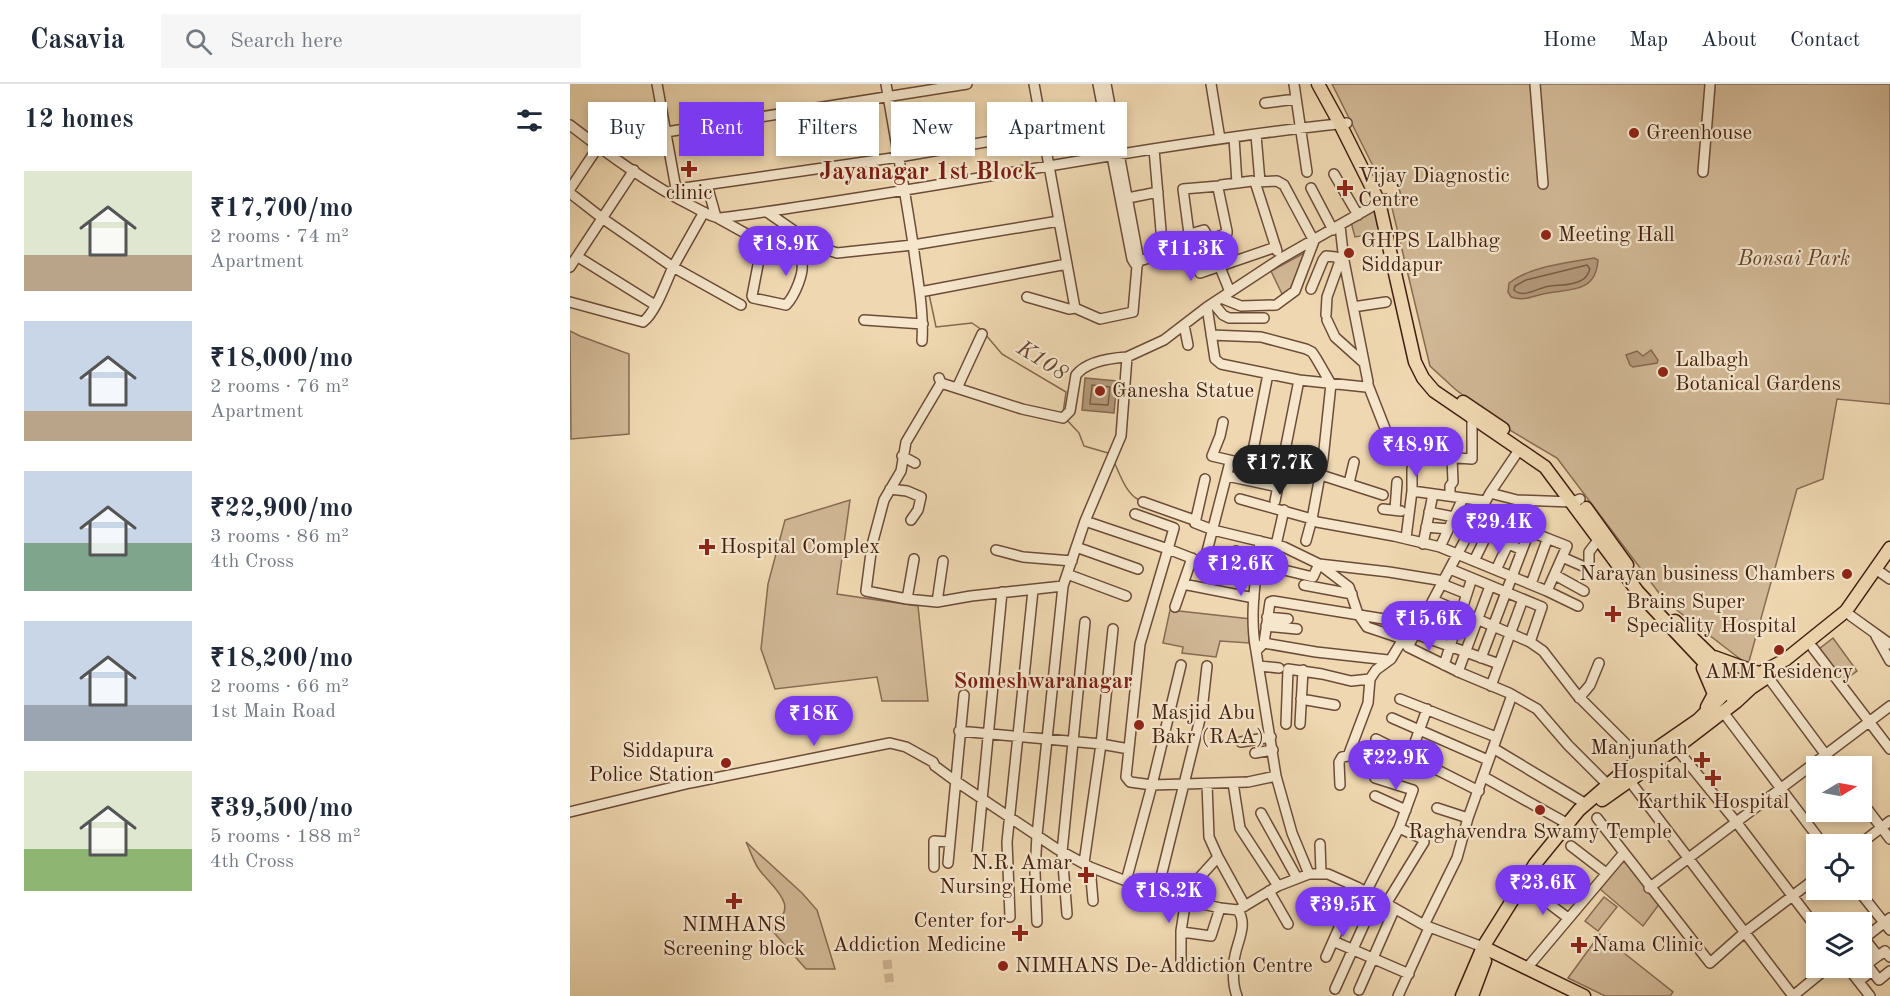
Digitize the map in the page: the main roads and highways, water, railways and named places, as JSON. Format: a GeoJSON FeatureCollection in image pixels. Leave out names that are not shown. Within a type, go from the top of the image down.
{"type":"FeatureCollection","features":[{"type":"Feature","properties":{"kind":"main road"},"geometry":{"type":"LineString","coordinates":[[1318,84],[1344,124]]}},
{"type":"Feature","properties":{"kind":"main road"},"geometry":{"type":"LineString","coordinates":[[1326,84],[1382,201],[1419,371],[1434,391],[1553,465],[1576,500],[1633,574],[1735,693]]}},
{"type":"Feature","properties":{"kind":"main road"},"geometry":{"type":"LineString","coordinates":[[1474,415],[1519,450],[1545,466],[1576,500],[1598,540],[1645,601],[1707,658],[1764,676],[1788,666],[1851,616],[1885,575],[1890,558]]}},
{"type":"Feature","properties":{"kind":"main road"},"geometry":{"type":"LineString","coordinates":[[1462,996],[1486,948],[1535,864],[1586,804],[1607,784],[1735,693],[1764,676],[1846,611],[1890,548]]}},
{"type":"Feature","properties":{"kind":"main road"},"geometry":{"type":"LineString","coordinates":[[1698,720],[1714,694],[1703,668],[1707,658]]}},
{"type":"Feature","properties":{"kind":"main road"},"geometry":{"type":"LineString","coordinates":[[1472,996],[1486,948],[1573,827],[1589,810],[1723,712],[1735,693]]}},
{"type":"Feature","properties":{"kind":"main road"},"geometry":{"type":"LineString","coordinates":[[1486,948],[1584,996]]}},
{"type":"Feature","properties":{"kind":"water"},"geometry":{"type":"Polygon","coordinates":[[[1594,258],[1598,260],[1593,278],[1581,287],[1525,298],[1511,297],[1508,292],[1509,283],[1528,273],[1550,266],[1594,258]]]}},
{"type":"Feature","properties":{"kind":"water"},"geometry":{"type":"Polygon","coordinates":[[[1651,350],[1658,360],[1657,363],[1633,367],[1630,365],[1626,355],[1637,351],[1643,356],[1651,350]]]}},
{"type":"Feature","properties":{"kind":"water"},"geometry":{"type":"Polygon","coordinates":[[[1085,378],[1117,381],[1114,413],[1082,410],[1085,378]]]}},
{"type":"Feature","properties":{"kind":"waterway","name":"K108"},"geometry":{"type":"LineString","coordinates":[[929,294],[936,327],[972,323],[982,330]]}},
{"type":"Feature","properties":{"kind":"waterway","name":"K108"},"geometry":{"type":"LineString","coordinates":[[985,334],[1002,354],[1066,392],[1063,413]]}},
{"type":"Feature","properties":{"kind":"waterway","name":"K108"},"geometry":{"type":"LineString","coordinates":[[1066,419],[1079,433],[1084,446],[1108,453]]}},
{"type":"Feature","properties":{"kind":"waterway","name":"K108"},"geometry":{"type":"LineString","coordinates":[[1114,462],[1127,489],[1139,500]]}},
{"type":"Feature","properties":{"kind":"tunnel"},"geometry":{"type":"LineString","coordinates":[[887,960],[890,987]]}},
{"type":"Feature","properties":{"kind":"place","name":"Greenhouse"},"geometry":{"type":"Point","coordinates":[1634,133]}},
{"type":"Feature","properties":{"kind":"place","name":"clinic"},"geometry":{"type":"Point","coordinates":[689,169]}},
{"type":"Feature","properties":{"kind":"place","name":"Vijay Diagnostic Centre"},"geometry":{"type":"Point","coordinates":[1345,188]}},
{"type":"Feature","properties":{"kind":"place","name":"Meeting Hall"},"geometry":{"type":"Point","coordinates":[1546,235]}},
{"type":"Feature","properties":{"kind":"place","name":"GHPS Lalbhag Siddapur"},"geometry":{"type":"Point","coordinates":[1349,253]}},
{"type":"Feature","properties":{"kind":"place","name":"Lalbagh Botanical Gardens"},"geometry":{"type":"Point","coordinates":[1663,372]}},
{"type":"Feature","properties":{"kind":"place","name":"Ganesha Statue"},"geometry":{"type":"Point","coordinates":[1100,391]}},
{"type":"Feature","properties":{"kind":"place","name":"Hospital Complex"},"geometry":{"type":"Point","coordinates":[707,547]}},
{"type":"Feature","properties":{"kind":"place","name":"Narayan business Chambers"},"geometry":{"type":"Point","coordinates":[1847,574]}},
{"type":"Feature","properties":{"kind":"place","name":"Brains Super Speciality Hospital"},"geometry":{"type":"Point","coordinates":[1613,614]}},
{"type":"Feature","properties":{"kind":"place","name":"AMM Residency"},"geometry":{"type":"Point","coordinates":[1779,650]}},
{"type":"Feature","properties":{"kind":"place","name":"Masjid Abu Bakr (RAA)"},"geometry":{"type":"Point","coordinates":[1139,725]}},
{"type":"Feature","properties":{"kind":"place","name":"Manjunath Hospital"},"geometry":{"type":"Point","coordinates":[1702,760]}},
{"type":"Feature","properties":{"kind":"place","name":"Siddapura Police Station"},"geometry":{"type":"Point","coordinates":[726,763]}},
{"type":"Feature","properties":{"kind":"place","name":"Karthik Hospital"},"geometry":{"type":"Point","coordinates":[1713,778]}},
{"type":"Feature","properties":{"kind":"place","name":"Raghavendra Swamy Temple"},"geometry":{"type":"Point","coordinates":[1540,810]}},
{"type":"Feature","properties":{"kind":"place","name":"N.R. Amar Nursing Home"},"geometry":{"type":"Point","coordinates":[1086,875]}},
{"type":"Feature","properties":{"kind":"place","name":"NIMHANS Screening block"},"geometry":{"type":"Point","coordinates":[734,901]}},
{"type":"Feature","properties":{"kind":"place","name":"Center for Addiction Medicine"},"geometry":{"type":"Point","coordinates":[1020,933]}},
{"type":"Feature","properties":{"kind":"place","name":"Nama Clinic"},"geometry":{"type":"Point","coordinates":[1579,945]}},
{"type":"Feature","properties":{"kind":"place","name":"NIMHANS De-Addiction Centre"},"geometry":{"type":"Point","coordinates":[1003,966]}},
{"type":"Feature","properties":{"kind":"district","name":"Jayanagar 1st Block"},"geometry":{"type":"Point","coordinates":[928,173]}},
{"type":"Feature","properties":{"kind":"district","name":"Someshwaranagar"},"geometry":{"type":"Point","coordinates":[1043,682]}},
{"type":"Feature","properties":{"kind":"park label","name":"Bonsai Park"},"geometry":{"type":"Point","coordinates":[1794,259]}}]}
